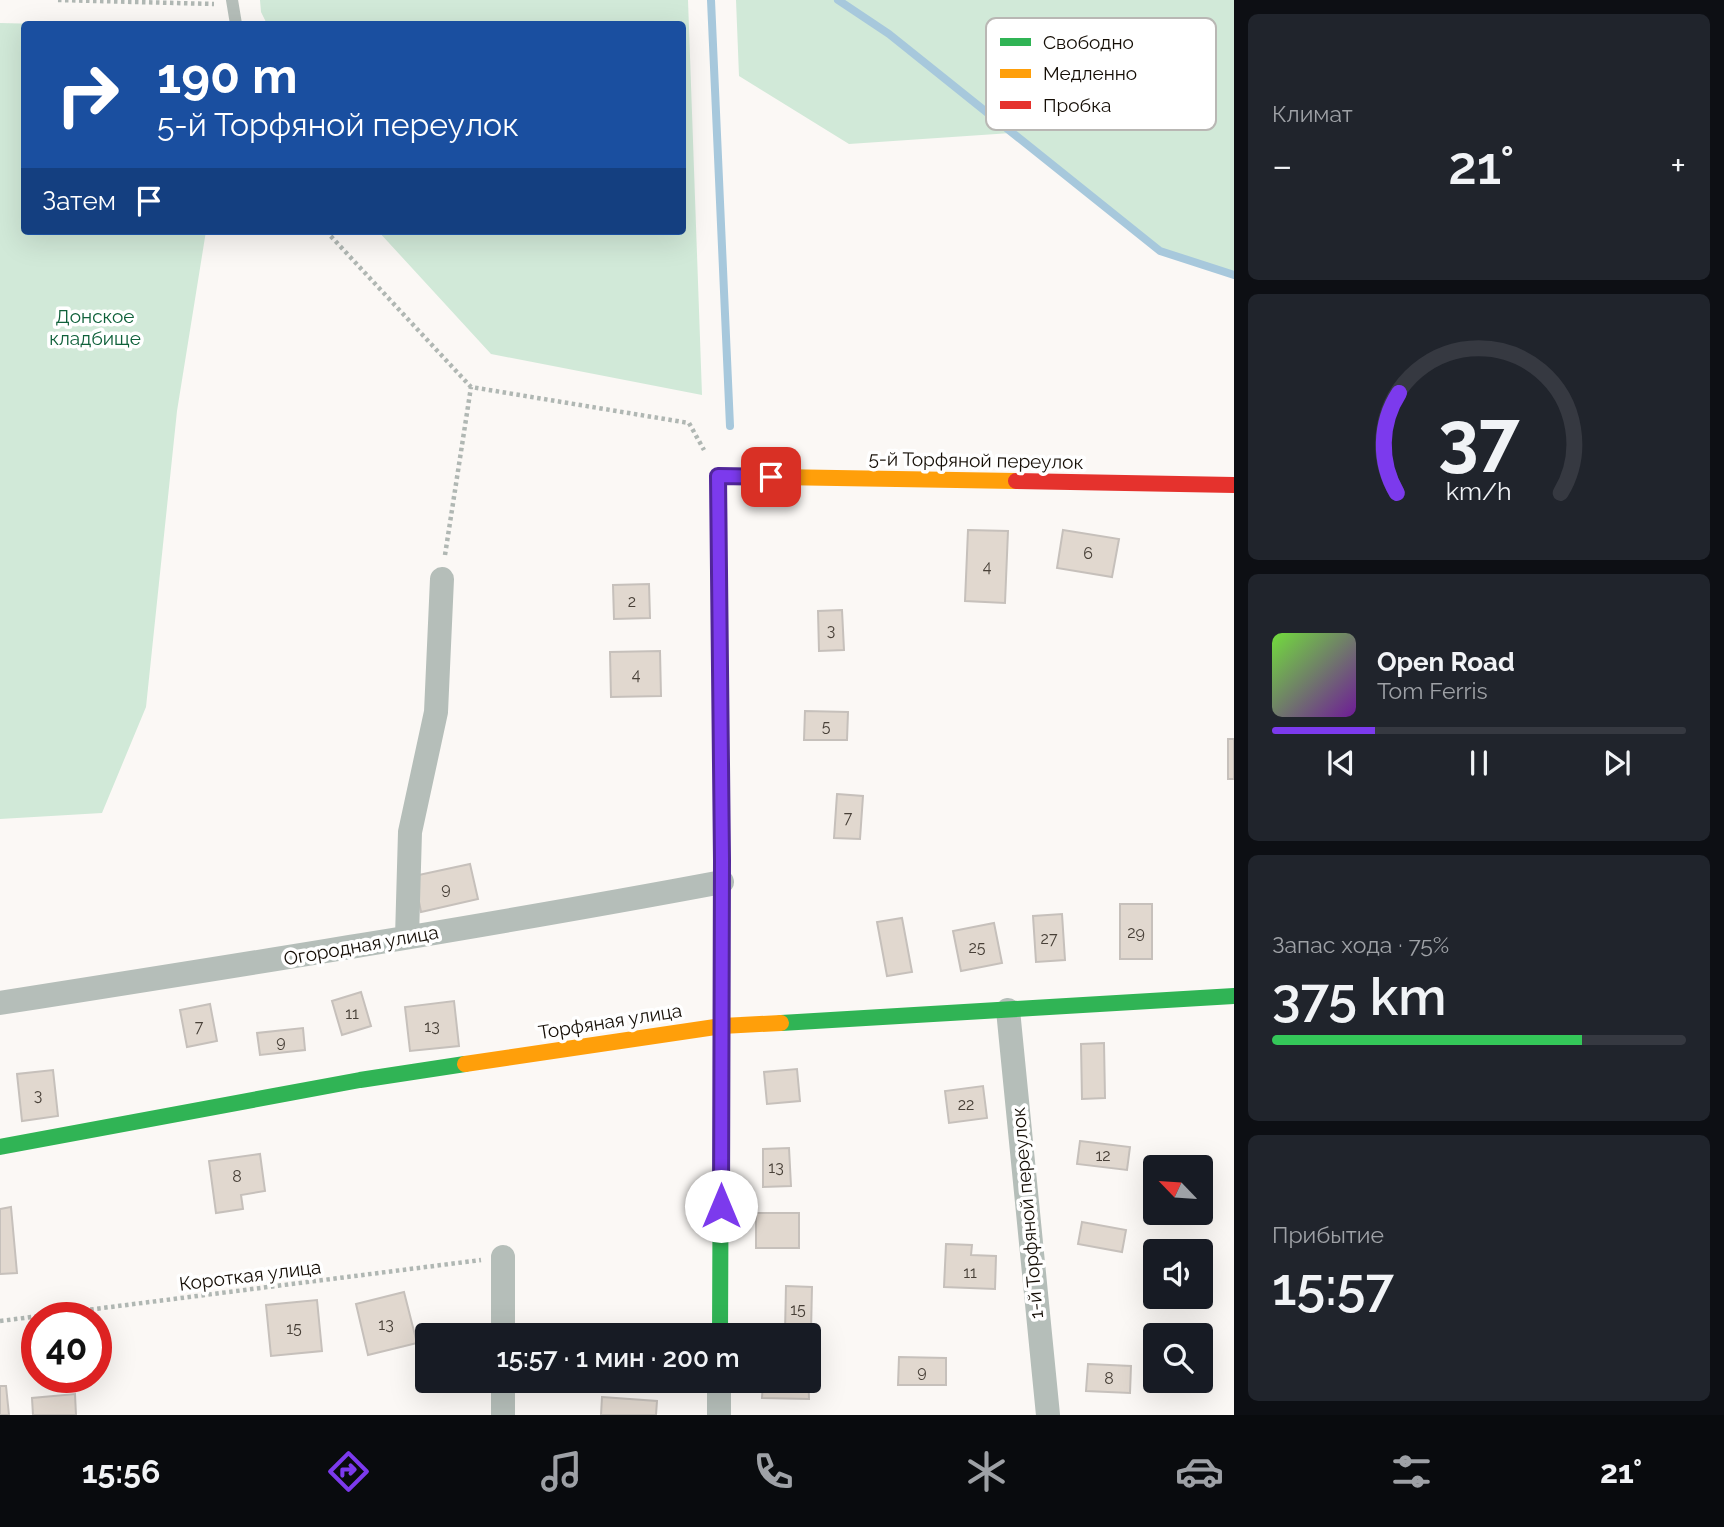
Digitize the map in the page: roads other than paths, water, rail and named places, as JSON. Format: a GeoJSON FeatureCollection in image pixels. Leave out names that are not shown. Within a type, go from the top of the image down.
{"type":"FeatureCollection","features":[{"type":"Feature","properties":{"kind":"street","name":"5-й Торфяной переулок"},"geometry":{"type":"LineString","coordinates":[[722,882],[718,476],[1234,485]]}},
{"type":"Feature","properties":{"kind":"street"},"geometry":{"type":"LineString","coordinates":[[407,937],[410,832],[436,712],[442,579]]}},
{"type":"Feature","properties":{"kind":"street","name":"Огородная улица"},"geometry":{"type":"LineString","coordinates":[[0,1003],[407,937],[722,882]]}},
{"type":"Feature","properties":{"kind":"street"},"geometry":{"type":"LineString","coordinates":[[720,1323],[722,882]]}},
{"type":"Feature","properties":{"kind":"street","name":"Торфяная улица"},"geometry":{"type":"LineString","coordinates":[[0,1147],[360,1080],[722,1026],[1234,996]]}},
{"type":"Feature","properties":{"kind":"street","name":"1-й Торфяной переулок"},"geometry":{"type":"LineString","coordinates":[[1007,1010],[1048,1415]]}},
{"type":"Feature","properties":{"kind":"street"},"geometry":{"type":"LineString","coordinates":[[503,1257],[503,1323]]}},
{"type":"Feature","properties":{"kind":"street"},"geometry":{"type":"LineString","coordinates":[[503,1393],[503,1415]]}},
{"type":"Feature","properties":{"kind":"street"},"geometry":{"type":"LineString","coordinates":[[719,1393],[719,1415]]}},
{"type":"Feature","properties":{"kind":"lane"},"geometry":{"type":"LineString","coordinates":[[232,2],[235,21]]}},
{"type":"Feature","properties":{"kind":"waterway"},"geometry":{"type":"LineString","coordinates":[[711,0],[730,426]]}},
{"type":"Feature","properties":{"kind":"waterway"},"geometry":{"type":"LineString","coordinates":[[838,0],[889,34],[986,112]]}},
{"type":"Feature","properties":{"kind":"waterway"},"geometry":{"type":"LineString","coordinates":[[1009,130],[1160,251],[1234,275]]}},
{"type":"Feature","properties":{"kind":"park label","name":"Донское кладбище"},"geometry":{"type":"Point","coordinates":[95,327]}}]}
